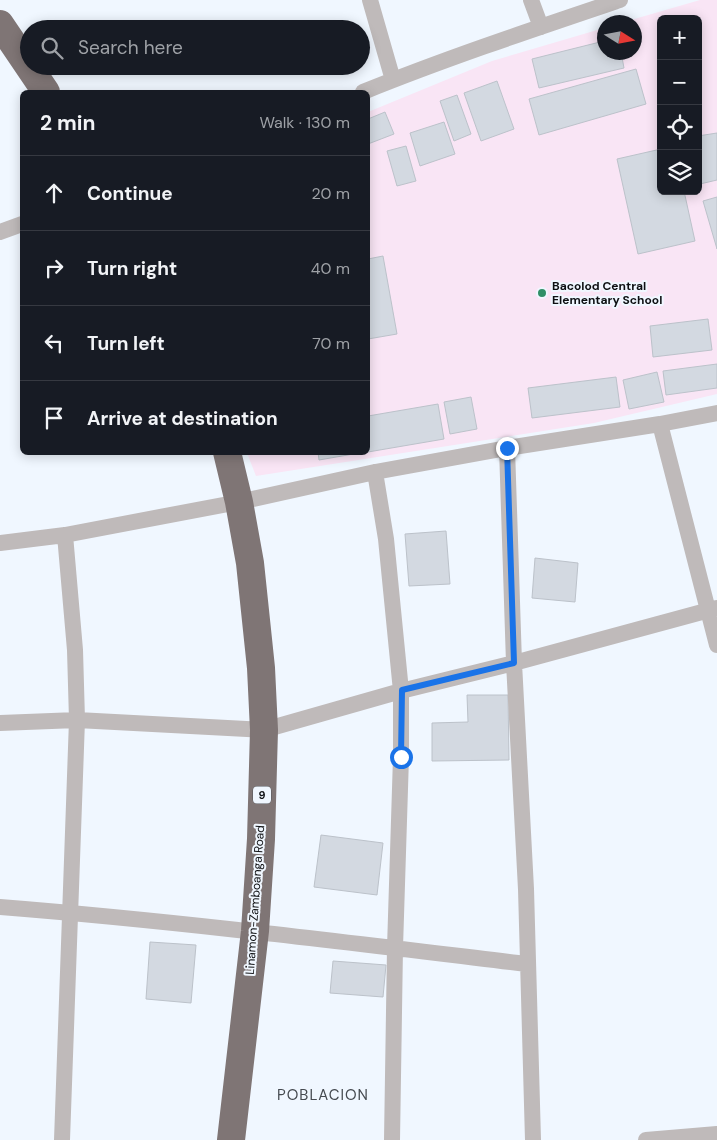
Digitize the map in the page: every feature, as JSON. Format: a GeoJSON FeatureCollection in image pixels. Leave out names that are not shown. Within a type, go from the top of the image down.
{"type":"FeatureCollection","features":[{"type":"Feature","properties":{"kind":"highway"},"geometry":{"type":"LineString","coordinates":[[0,24],[20,54]]}},
{"type":"Feature","properties":{"kind":"highway"},"geometry":{"type":"LineString","coordinates":[[34,75],[45,90]]}},
{"type":"Feature","properties":{"kind":"highway","name":"Linamon-Zamboanga Road"},"geometry":{"type":"LineString","coordinates":[[228,455],[250,562],[260,658],[264,730],[261,839],[255,931],[231,1140]]}},
{"type":"Feature","properties":{"kind":"street"},"geometry":{"type":"LineString","coordinates":[[370,0],[393,80]]}},
{"type":"Feature","properties":{"kind":"street"},"geometry":{"type":"LineString","coordinates":[[531,0],[540,26]]}},
{"type":"Feature","properties":{"kind":"street"},"geometry":{"type":"LineString","coordinates":[[369,90],[540,26],[620,0]]}},
{"type":"Feature","properties":{"kind":"street"},"geometry":{"type":"LineString","coordinates":[[0,232],[20,225]]}},
{"type":"Feature","properties":{"kind":"street"},"geometry":{"type":"LineString","coordinates":[[0,543],[65,535],[239,502],[375,472],[717,413]]}},
{"type":"Feature","properties":{"kind":"street"},"geometry":{"type":"LineString","coordinates":[[660,424],[712,609],[717,645]]}},
{"type":"Feature","properties":{"kind":"street"},"geometry":{"type":"LineString","coordinates":[[507,448],[514,663],[526,889],[533,1140]]}},
{"type":"Feature","properties":{"kind":"street"},"geometry":{"type":"LineString","coordinates":[[375,472],[386,539],[402,690],[392,1140]]}},
{"type":"Feature","properties":{"kind":"street"},"geometry":{"type":"LineString","coordinates":[[62,1140],[77,720],[75,650],[65,535]]}},
{"type":"Feature","properties":{"kind":"street"},"geometry":{"type":"LineString","coordinates":[[0,723],[77,720],[264,730],[402,690],[514,663],[712,609]]}},
{"type":"Feature","properties":{"kind":"street"},"geometry":{"type":"LineString","coordinates":[[0,907],[255,931],[527,964]]}},
{"type":"Feature","properties":{"kind":"street"},"geometry":{"type":"LineString","coordinates":[[646,1140],[717,1134]]}},
{"type":"Feature","properties":{"kind":"shaded area","name":"Bacolod Central Elementary School"},"geometry":{"type":"Polygon","coordinates":[[[700,0],[717,0],[717,394],[594,423],[256,476],[248,455],[370,455],[370,111],[492,61],[597,30],[597,60],[642,60],[642,17],[700,0]]]}},
{"type":"Feature","properties":{"kind":"building"},"geometry":{"type":"Polygon","coordinates":[[[597,43],[597,60],[622,60],[624,68],[539,88],[532,59],[597,43]]]}},
{"type":"Feature","properties":{"kind":"building"},"geometry":{"type":"Polygon","coordinates":[[[636,69],[646,104],[539,135],[529,99],[636,69]]]}},
{"type":"Feature","properties":{"kind":"building"},"geometry":{"type":"Polygon","coordinates":[[[497,81],[514,129],[481,141],[464,93],[497,81]]]}},
{"type":"Feature","properties":{"kind":"building"},"geometry":{"type":"Polygon","coordinates":[[[457,95],[471,134],[454,141],[440,101],[457,95]]]}},
{"type":"Feature","properties":{"kind":"building"},"geometry":{"type":"Polygon","coordinates":[[[385,112],[394,134],[370,143],[370,118],[385,112]]]}},
{"type":"Feature","properties":{"kind":"building"},"geometry":{"type":"Polygon","coordinates":[[[444,122],[455,154],[420,166],[410,133],[444,122]]]}},
{"type":"Feature","properties":{"kind":"building"},"geometry":{"type":"Polygon","coordinates":[[[717,133],[717,180],[702,184],[702,150],[702,135],[717,133]]]}},
{"type":"Feature","properties":{"kind":"building"},"geometry":{"type":"Polygon","coordinates":[[[406,146],[416,181],[397,186],[387,151],[406,146]]]}},
{"type":"Feature","properties":{"kind":"building"},"geometry":{"type":"Polygon","coordinates":[[[657,150],[657,195],[685,195],[695,241],[638,254],[617,159],[657,150]]]}},
{"type":"Feature","properties":{"kind":"building"},"geometry":{"type":"Polygon","coordinates":[[[717,197],[717,249],[703,201],[717,197]]]}},
{"type":"Feature","properties":{"kind":"building"},"geometry":{"type":"Polygon","coordinates":[[[383,256],[397,334],[370,339],[370,259],[383,256]]]}},
{"type":"Feature","properties":{"kind":"building"},"geometry":{"type":"Polygon","coordinates":[[[708,319],[712,350],[653,357],[650,326],[708,319]]]}},
{"type":"Feature","properties":{"kind":"building"},"geometry":{"type":"Polygon","coordinates":[[[717,364],[717,388],[666,395],[663,371],[717,364]]]}},
{"type":"Feature","properties":{"kind":"building"},"geometry":{"type":"Polygon","coordinates":[[[657,372],[664,402],[629,409],[623,380],[657,372]]]}},
{"type":"Feature","properties":{"kind":"building"},"geometry":{"type":"Polygon","coordinates":[[[616,377],[620,407],[532,418],[528,388],[616,377]]]}},
{"type":"Feature","properties":{"kind":"building"},"geometry":{"type":"Polygon","coordinates":[[[471,397],[477,429],[450,434],[444,402],[471,397]]]}},
{"type":"Feature","properties":{"kind":"building"},"geometry":{"type":"Polygon","coordinates":[[[438,404],[444,439],[370,452],[370,416],[438,404]]]}},
{"type":"Feature","properties":{"kind":"building"},"geometry":{"type":"Polygon","coordinates":[[[318,455],[348,455],[319,460],[318,455]]]}},
{"type":"Feature","properties":{"kind":"building"},"geometry":{"type":"Polygon","coordinates":[[[446,531],[450,584],[409,586],[405,534],[446,531]]]}},
{"type":"Feature","properties":{"kind":"building"},"geometry":{"type":"Polygon","coordinates":[[[535,558],[578,563],[575,602],[532,598],[535,558]]]}},
{"type":"Feature","properties":{"kind":"building"},"geometry":{"type":"Polygon","coordinates":[[[467,695],[508,695],[509,760],[432,761],[432,723],[468,722],[467,695]]]}},
{"type":"Feature","properties":{"kind":"building"},"geometry":{"type":"Polygon","coordinates":[[[321,835],[383,843],[377,895],[314,887],[321,835]]]}},
{"type":"Feature","properties":{"kind":"building"},"geometry":{"type":"Polygon","coordinates":[[[150,942],[196,945],[191,1003],[146,999],[150,942]]]}},
{"type":"Feature","properties":{"kind":"building"},"geometry":{"type":"Polygon","coordinates":[[[333,961],[386,965],[383,997],[330,993],[333,961]]]}},
{"type":"Feature","properties":{"kind":"place","name":"Bacolod Central Elementary School"},"geometry":{"type":"Point","coordinates":[542,293]}},
{"type":"Feature","properties":{"kind":"district","name":"POBLACION"},"geometry":{"type":"Point","coordinates":[323,1095]}},
{"type":"Feature","properties":{"kind":"route"},"geometry":{"type":"LineString","coordinates":[[401,757],[402,690],[514,663],[507,448]]}}]}
